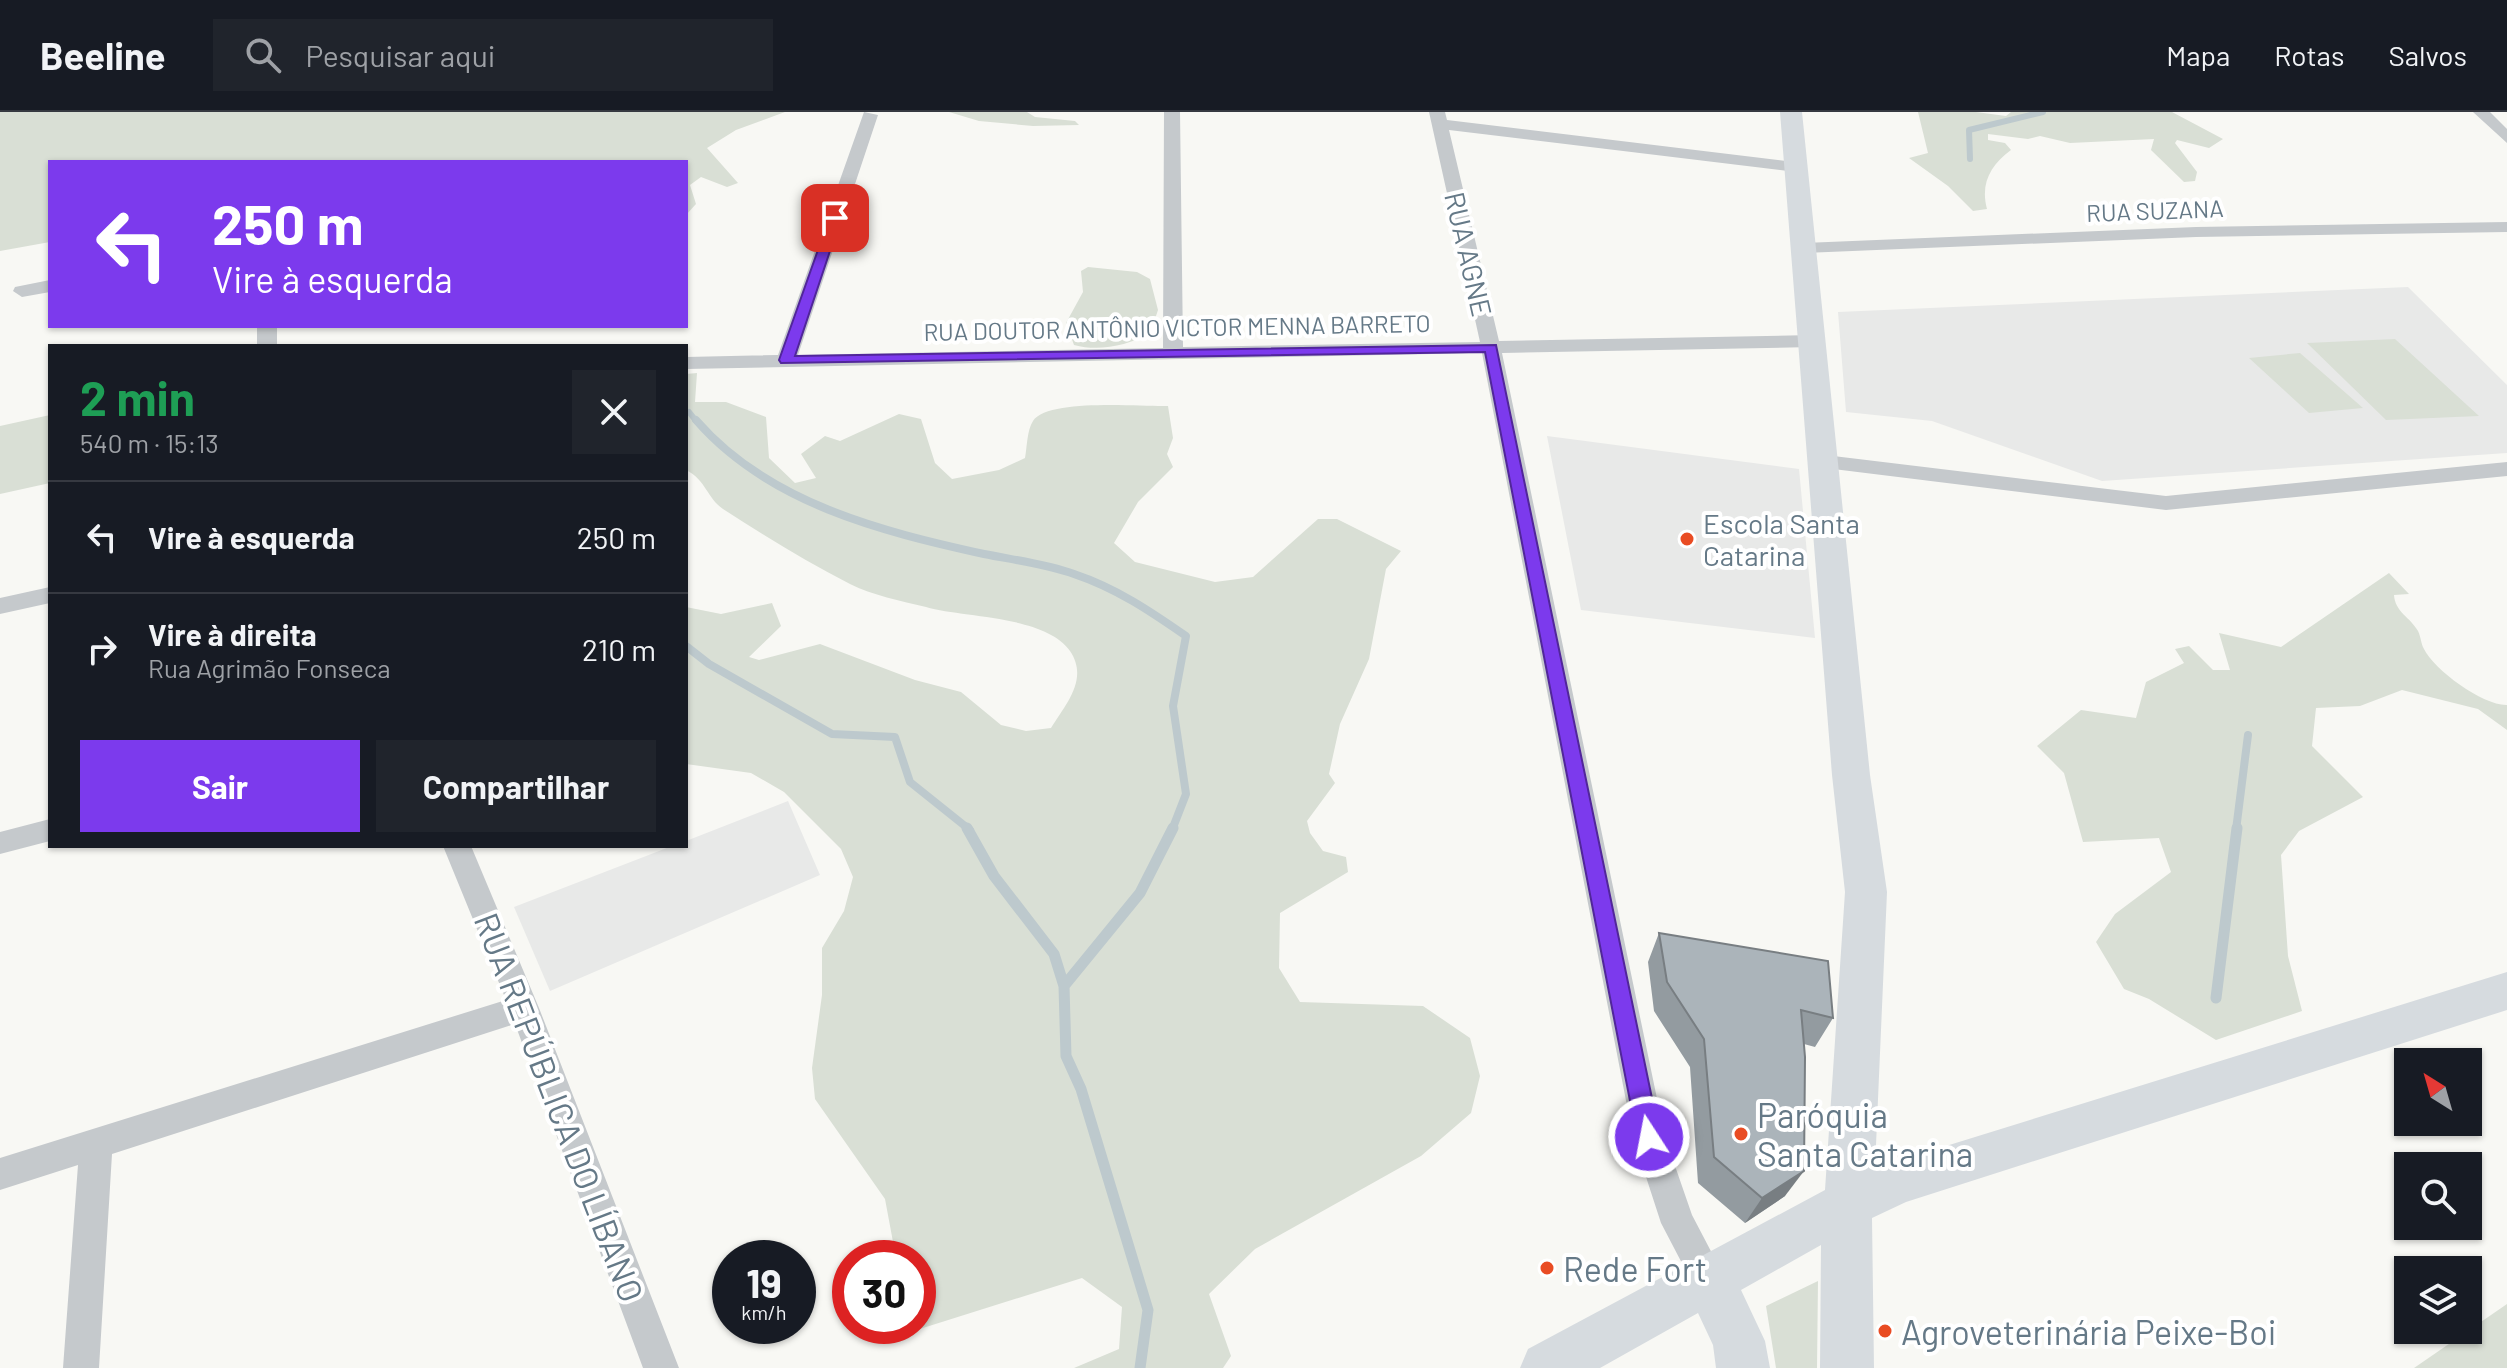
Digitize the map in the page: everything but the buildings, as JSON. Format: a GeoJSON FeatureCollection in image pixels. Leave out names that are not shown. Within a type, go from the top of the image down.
{"type":"FeatureCollection","features":[{"type":"Feature","properties":{"kind":"street"},"geometry":{"type":"LineString","coordinates":[[1172,112],[1173,353]]}},
{"type":"Feature","properties":{"kind":"street"},"geometry":{"type":"LineString","coordinates":[[1791,112],[1851,775],[1866,892],[1848,1204],[1847,1368]]}},
{"type":"Feature","properties":{"kind":"street"},"geometry":{"type":"LineString","coordinates":[[2481,112],[2507,138]]}},
{"type":"Feature","properties":{"kind":"street"},"geometry":{"type":"LineString","coordinates":[[786,360],[870,115]]}},
{"type":"Feature","properties":{"kind":"street"},"geometry":{"type":"LineString","coordinates":[[1438,118],[1796,167]]}},
{"type":"Feature","properties":{"kind":"street","name":"RUA AGNE"},"geometry":{"type":"LineString","coordinates":[[1438,118],[1491,348],[1649,1137],[1678,1223],[1709,1280]]}},
{"type":"Feature","properties":{"kind":"street","name":"RUA SUZANA"},"geometry":{"type":"LineString","coordinates":[[1804,248],[2196,232],[2507,227]]}},
{"type":"Feature","properties":{"kind":"street"},"geometry":{"type":"LineString","coordinates":[[22,291],[48,286]]}},
{"type":"Feature","properties":{"kind":"street","name":"RUA DOUTOR ANTÔNIO VICTOR MENNA BARRETO"},"geometry":{"type":"LineString","coordinates":[[688,363],[1813,341]]}},
{"type":"Feature","properties":{"kind":"street"},"geometry":{"type":"LineString","coordinates":[[1825,462],[2166,503],[2507,469]]}},
{"type":"Feature","properties":{"kind":"street"},"geometry":{"type":"LineString","coordinates":[[0,606],[48,595]]}},
{"type":"Feature","properties":{"kind":"street"},"geometry":{"type":"LineString","coordinates":[[0,843],[48,831]]}},
{"type":"Feature","properties":{"kind":"street","name":"RUA REPÚBLICA DO LÍBANO"},"geometry":{"type":"LineString","coordinates":[[458,848],[524,1008],[661,1368]]}},
{"type":"Feature","properties":{"kind":"street"},"geometry":{"type":"LineString","coordinates":[[1547,1368],[1848,1204],[1913,1177],[2507,991]]}},
{"type":"Feature","properties":{"kind":"street"},"geometry":{"type":"LineString","coordinates":[[0,1174],[524,1008]]}},
{"type":"Feature","properties":{"kind":"street"},"geometry":{"type":"LineString","coordinates":[[81,1368],[96,1144]]}},
{"type":"Feature","properties":{"kind":"street"},"geometry":{"type":"LineString","coordinates":[[1709,1280],[1739,1341],[1743,1368]]}},
{"type":"Feature","properties":{"kind":"shaded area"},"geometry":{"type":"Polygon","coordinates":[[[0,112],[785,112],[736,130],[707,148],[738,183],[727,187],[701,177],[690,185],[696,204],[688,213],[688,160],[48,160],[48,242],[0,251],[0,112]]]}},
{"type":"Feature","properties":{"kind":"shaded area"},"geometry":{"type":"Polygon","coordinates":[[[949,112],[1027,112],[1035,117],[1075,121],[1079,125],[1033,126],[979,121],[949,112]]]}},
{"type":"Feature","properties":{"kind":"shaded area"},"geometry":{"type":"Polygon","coordinates":[[[1918,112],[1976,112],[2006,116],[2011,112],[2172,112],[2223,139],[2209,148],[2177,140],[2175,143],[2197,172],[2195,181],[2184,182],[2151,150],[2154,139],[2070,143],[2040,136],[2028,139],[1988,134],[1988,140],[2005,143],[2011,150],[1989,175],[1985,191],[1987,209],[1973,211],[1948,186],[1909,158],[1928,153],[1918,112]]]}},
{"type":"Feature","properties":{"kind":"shaded area"},"geometry":{"type":"Polygon","coordinates":[[[1088,267],[1137,272],[1150,279],[1158,310],[1150,334],[1113,346],[1094,348],[1074,345],[1066,323],[1083,292],[1081,271],[1088,267]]]}},
{"type":"Feature","properties":{"kind":"shaded area"},"geometry":{"type":"Polygon","coordinates":[[[2408,287],[2507,385],[2507,453],[2102,481],[1932,421],[1846,412],[1838,312],[2408,287]]]}},
{"type":"Feature","properties":{"kind":"shaded area"},"geometry":{"type":"Polygon","coordinates":[[[2395,339],[2479,416],[2386,420],[2307,343],[2395,339]]]}},
{"type":"Feature","properties":{"kind":"shaded area"},"geometry":{"type":"Polygon","coordinates":[[[2300,353],[2363,408],[2309,413],[2249,358],[2300,353]]]}},
{"type":"Feature","properties":{"kind":"shaded area"},"geometry":{"type":"Polygon","coordinates":[[[697,373],[695,402],[726,402],[766,417],[769,458],[795,483],[816,478],[801,454],[825,436],[840,441],[899,414],[921,419],[935,463],[952,479],[999,470],[1025,458],[1031,425],[1042,414],[1075,406],[1168,406],[1173,438],[1167,454],[1173,467],[1138,502],[1114,543],[1135,562],[1215,582],[1253,577],[1318,519],[1337,519],[1401,551],[1386,569],[1369,659],[1340,724],[1329,774],[1335,783],[1307,821],[1310,833],[1323,851],[1346,857],[1348,872],[1280,913],[1279,968],[1300,1002],[1423,1006],[1470,1038],[1480,1076],[1471,1113],[1421,1156],[1255,1249],[1209,1294],[1231,1356],[1223,1368],[1074,1368],[1119,1349],[1122,1307],[1082,1278],[936,1324],[936,1240],[893,1240],[885,1199],[815,1099],[812,1068],[822,995],[822,948],[844,911],[853,877],[841,849],[784,792],[751,773],[688,764],[688,607],[721,614],[772,603],[781,626],[749,657],[759,660],[820,644],[915,680],[961,692],[1001,725],[1026,731],[1051,728],[1069,700],[1077,671],[1070,651],[1058,639],[1023,624],[942,611],[859,588],[723,509],[688,471],[688,374],[697,373]]]}},
{"type":"Feature","properties":{"kind":"shaded area"},"geometry":{"type":"Polygon","coordinates":[[[48,415],[48,483],[0,494],[0,426],[48,415]]]}},
{"type":"Feature","properties":{"kind":"shaded area","name":"Escola Santa Catarina"},"geometry":{"type":"Polygon","coordinates":[[[1547,436],[1799,469],[1815,638],[1581,610],[1547,436]]]}},
{"type":"Feature","properties":{"kind":"shaded area"},"geometry":{"type":"Polygon","coordinates":[[[2389,573],[2409,594],[2394,595],[2395,601],[2418,631],[2429,657],[2473,693],[2507,705],[2507,730],[2478,709],[2402,690],[2360,706],[2316,708],[2312,746],[2363,797],[2299,831],[2281,855],[2288,956],[2302,1011],[2216,1040],[2149,999],[2124,989],[2096,942],[2115,914],[2171,872],[2159,838],[2083,842],[2064,773],[2037,746],[2081,710],[2136,718],[2146,682],[2184,663],[2175,649],[2189,646],[2213,670],[2230,670],[2219,633],[2281,647],[2389,573]]]}},
{"type":"Feature","properties":{"kind":"shaded area"},"geometry":{"type":"Polygon","coordinates":[[[788,801],[820,875],[550,991],[514,907],[667,848],[688,848],[688,840],[788,801]]]}},
{"type":"Feature","properties":{"kind":"shaded area"},"geometry":{"type":"Polygon","coordinates":[[[1818,1281],[1817,1368],[1776,1368],[1766,1306],[1818,1281]]]}},
{"type":"Feature","properties":{"kind":"shaded area"},"geometry":{"type":"Polygon","coordinates":[[[2507,1304],[2507,1368],[2414,1368],[2449,1344],[2482,1344],[2482,1321],[2507,1304]]]}},
{"type":"Feature","properties":{"kind":"waterway"},"geometry":{"type":"LineString","coordinates":[[1970,159],[1969,130],[2043,112]]}},
{"type":"Feature","properties":{"kind":"waterway"},"geometry":{"type":"LineString","coordinates":[[689,412],[697,422]]}},
{"type":"Feature","properties":{"kind":"waterway"},"geometry":{"type":"LineString","coordinates":[[696,420],[725,449],[757,473],[828,510],[905,535],[1074,574],[1118,593],[1186,636],[1173,706],[1186,794],[1172,830]]}},
{"type":"Feature","properties":{"kind":"waterway"},"geometry":{"type":"LineString","coordinates":[[688,648],[709,664],[832,734],[895,737],[910,782],[970,830]]}},
{"type":"Feature","properties":{"kind":"waterway"},"geometry":{"type":"LineString","coordinates":[[2236,830],[2248,735]]}},
{"type":"Feature","properties":{"kind":"waterway"},"geometry":{"type":"LineString","coordinates":[[967,828],[994,876],[1054,954],[1064,986]]}},
{"type":"Feature","properties":{"kind":"waterway"},"geometry":{"type":"LineString","coordinates":[[2216,998],[2237,828]]}},
{"type":"Feature","properties":{"kind":"waterway"},"geometry":{"type":"LineString","coordinates":[[1064,986],[1140,893],[1172,830]]}},
{"type":"Feature","properties":{"kind":"waterway"},"geometry":{"type":"LineString","coordinates":[[1064,986],[1066,1056],[1081,1089],[1148,1310],[1140,1368]]}},
{"type":"Feature","properties":{"kind":"place","name":"Escola Santa Catarina"},"geometry":{"type":"Point","coordinates":[1687,539]}},
{"type":"Feature","properties":{"kind":"place","name":"Paróquia Santa Catarina"},"geometry":{"type":"Point","coordinates":[1741,1134]}},
{"type":"Feature","properties":{"kind":"place","name":"Rede Fort"},"geometry":{"type":"Point","coordinates":[1547,1268]}},
{"type":"Feature","properties":{"kind":"place","name":"Agroveterinária Peixe-Boi"},"geometry":{"type":"Point","coordinates":[1885,1331]}},
{"type":"Feature","properties":{"kind":"route"},"geometry":{"type":"LineString","coordinates":[[835,218],[786,360],[1491,348],[1649,1137]]}}]}
